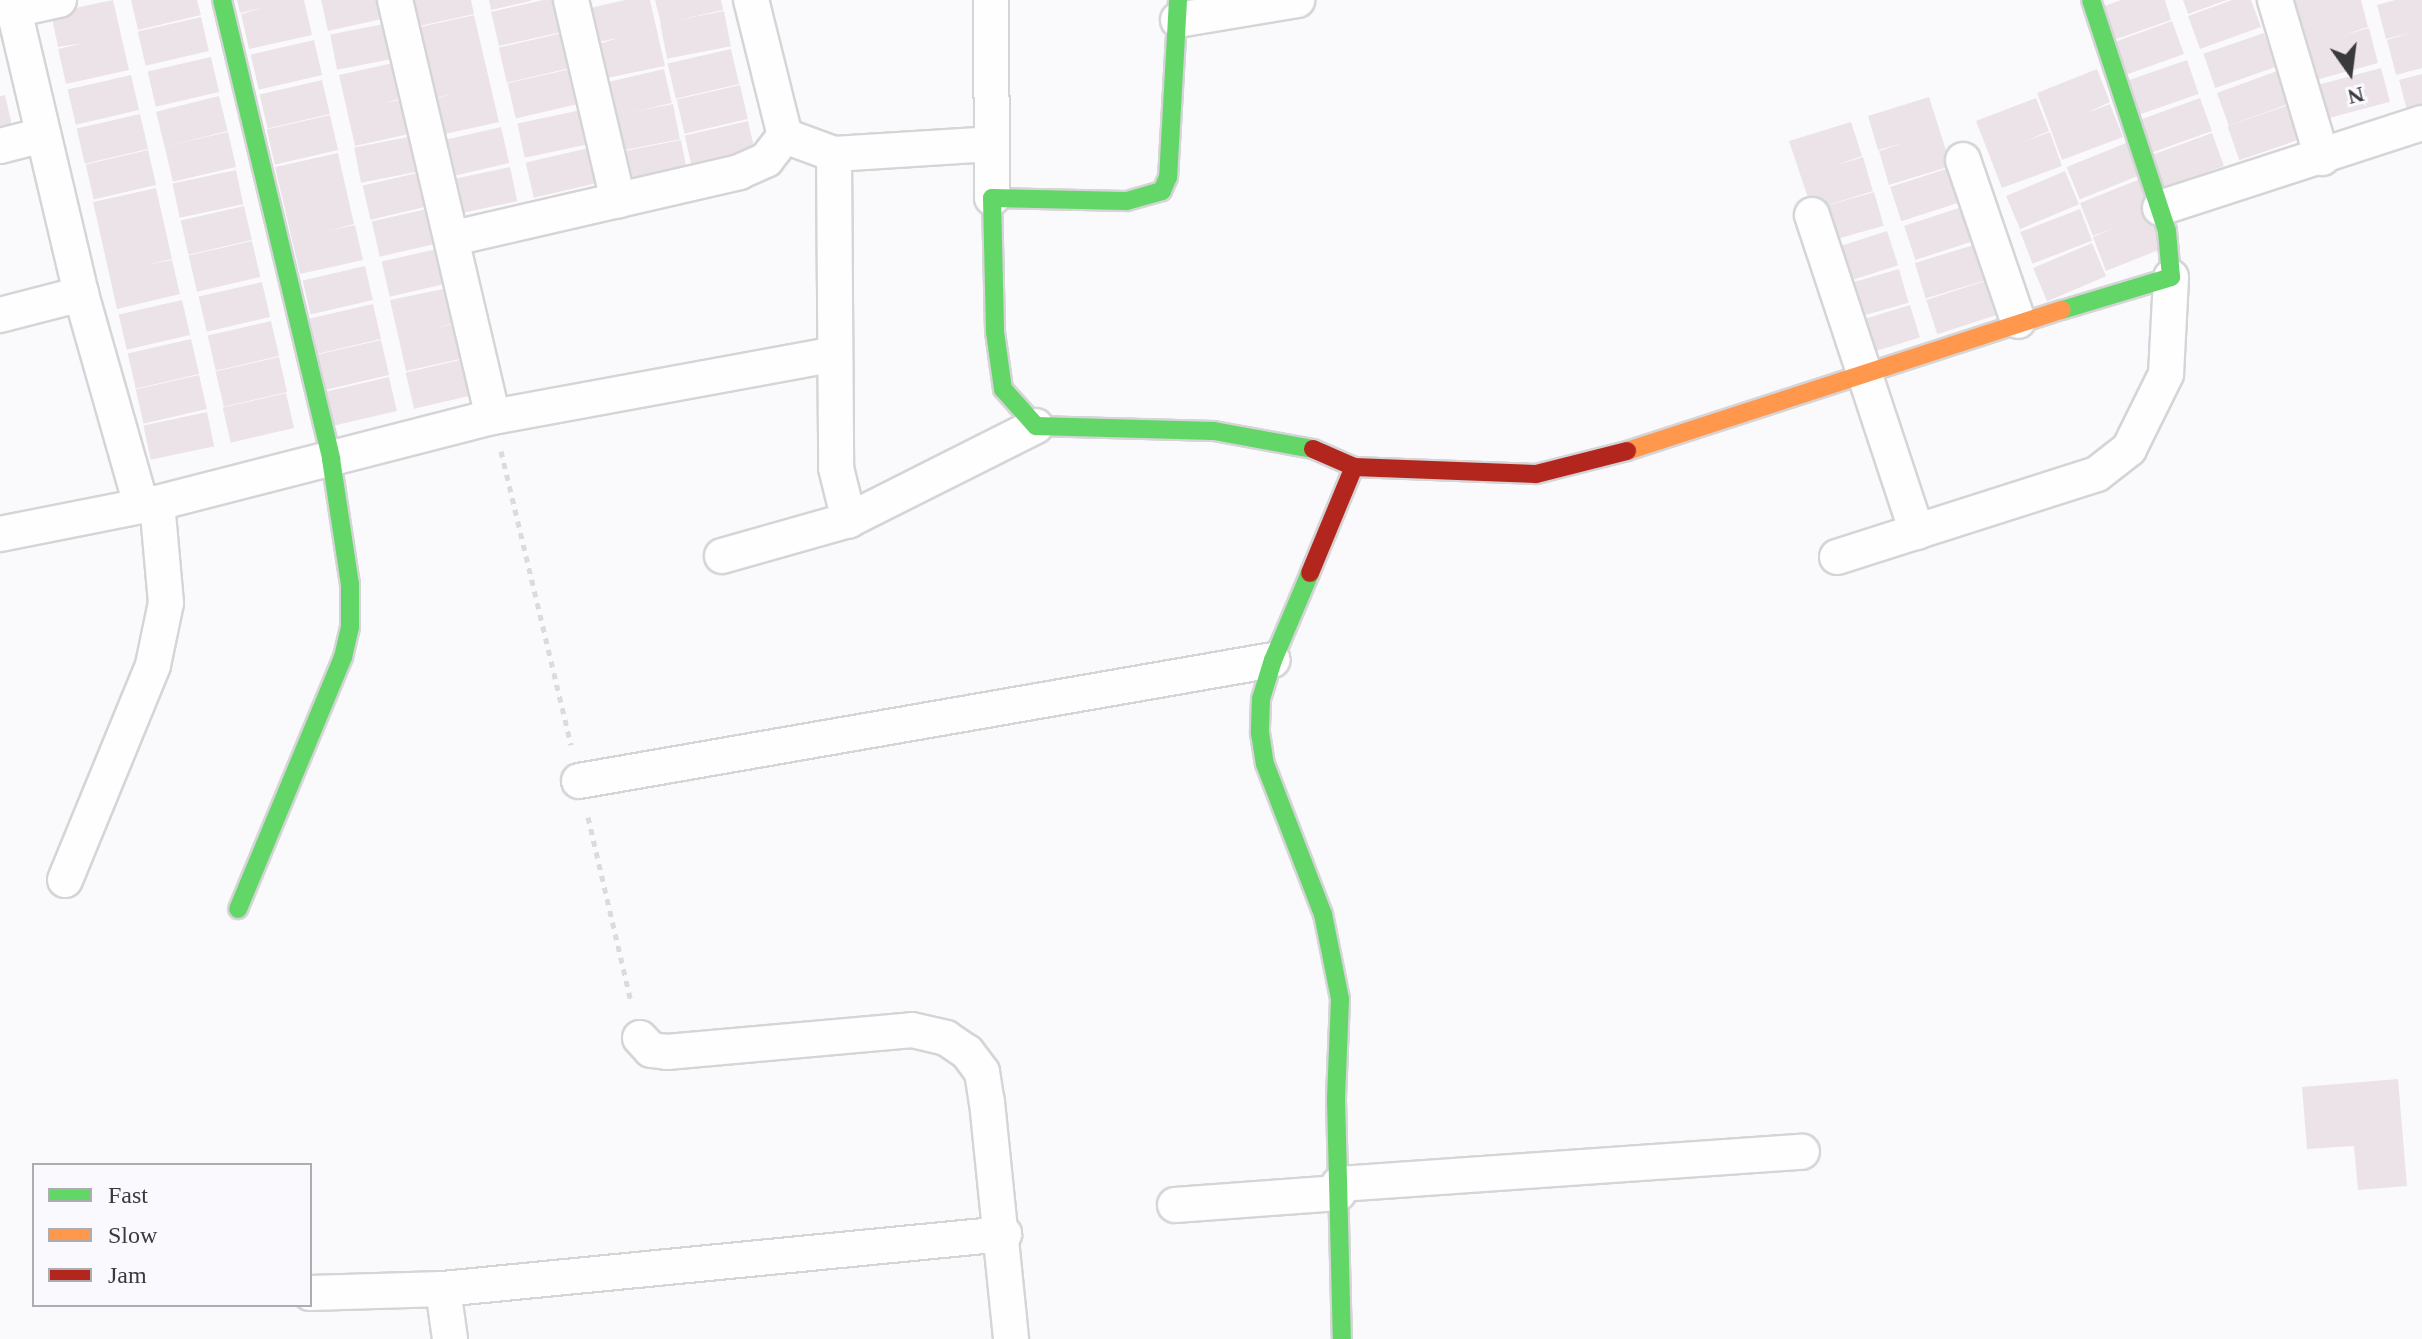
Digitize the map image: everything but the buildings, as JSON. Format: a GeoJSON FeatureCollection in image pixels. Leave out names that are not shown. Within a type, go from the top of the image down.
{"type":"FeatureCollection","features":[{"type":"Feature","properties":{"kind":"street"},"geometry":{"type":"LineString","coordinates":[[59,0],[13,5],[81,294],[149,504],[166,603],[153,665],[65,880]]}},
{"type":"Feature","properties":{"kind":"street"},"geometry":{"type":"LineString","coordinates":[[222,0],[331,459],[350,584],[350,627],[330,693],[238,909]]}},
{"type":"Feature","properties":{"kind":"street"},"geometry":{"type":"LineString","coordinates":[[395,0],[454,238],[493,417]]}},
{"type":"Feature","properties":{"kind":"street"},"geometry":{"type":"LineString","coordinates":[[571,0],[618,201]]}},
{"type":"Feature","properties":{"kind":"street"},"geometry":{"type":"LineString","coordinates":[[454,238],[757,166],[776,152],[785,136],[751,0]]}},
{"type":"Feature","properties":{"kind":"street"},"geometry":{"type":"LineString","coordinates":[[991,0],[997,364],[1003,389],[1036,426]]}},
{"type":"Feature","properties":{"kind":"street"},"geometry":{"type":"LineString","coordinates":[[992,198],[1126,201],[1162,191],[1168,177],[1178,10],[1297,0]]}},
{"type":"Feature","properties":{"kind":"street"},"geometry":{"type":"LineString","coordinates":[[1837,557],[2097,474],[2129,449],[2166,374],[2170,245],[2091,0]]}},
{"type":"Feature","properties":{"kind":"street"},"geometry":{"type":"LineString","coordinates":[[2275,0],[2322,158]]}},
{"type":"Feature","properties":{"kind":"street"},"geometry":{"type":"LineString","coordinates":[[2160,208],[2322,158],[2422,123]]}},
{"type":"Feature","properties":{"kind":"street"},"geometry":{"type":"LineString","coordinates":[[0,146],[43,135]]}},
{"type":"Feature","properties":{"kind":"street"},"geometry":{"type":"LineString","coordinates":[[785,136],[834,154],[991,144]]}},
{"type":"Feature","properties":{"kind":"street"},"geometry":{"type":"LineString","coordinates":[[834,154],[831,355],[836,468],[849,520]]}},
{"type":"Feature","properties":{"kind":"street"},"geometry":{"type":"LineString","coordinates":[[1963,160],[2018,321]]}},
{"type":"Feature","properties":{"kind":"street"},"geometry":{"type":"LineString","coordinates":[[1812,215],[1917,532]]}},
{"type":"Feature","properties":{"kind":"street"},"geometry":{"type":"LineString","coordinates":[[722,556],[849,520],[1036,426],[1214,431],[1315,449],[1354,467],[1536,474],[1665,441],[1863,371],[2018,321],[2171,277]]}},
{"type":"Feature","properties":{"kind":"street"},"geometry":{"type":"LineString","coordinates":[[0,315],[81,294]]}},
{"type":"Feature","properties":{"kind":"street"},"geometry":{"type":"LineString","coordinates":[[0,534],[149,504],[493,417],[831,355]]}},
{"type":"Feature","properties":{"kind":"street"},"geometry":{"type":"LineString","coordinates":[[1342,1339],[1340,999],[1323,914],[1265,764],[1261,699],[1273,660],[1354,467]]}},
{"type":"Feature","properties":{"kind":"street"},"geometry":{"type":"LineString","coordinates":[[579,781],[1273,660]]}},
{"type":"Feature","properties":{"kind":"street"},"geometry":{"type":"LineString","coordinates":[[640,1038],[651,1050],[667,1052],[912,1030],[946,1038],[982,1072],[1004,1234],[1011,1339]]}},
{"type":"Feature","properties":{"kind":"street"},"geometry":{"type":"LineString","coordinates":[[1175,1205],[1802,1152]]}},
{"type":"Feature","properties":{"kind":"street"},"geometry":{"type":"LineString","coordinates":[[312,1293],[443,1289],[1004,1234]]}},
{"type":"Feature","properties":{"kind":"street"},"geometry":{"type":"LineString","coordinates":[[443,1289],[450,1339]]}},
{"type":"Feature","properties":{"kind":"path"},"geometry":{"type":"LineString","coordinates":[[493,417],[640,1038]]}},
{"type":"Feature","properties":{"kind":"traffic: fast"},"geometry":{"type":"LineString","coordinates":[[222,0],[331,459],[350,584],[350,627],[343,657],[238,909]]}},
{"type":"Feature","properties":{"kind":"traffic: fast"},"geometry":{"type":"LineString","coordinates":[[1178,0],[1168,177],[1162,191],[1126,201],[992,198],[995,332],[1003,389],[1036,426],[1214,431],[1313,449]]}},
{"type":"Feature","properties":{"kind":"traffic: fast"},"geometry":{"type":"LineString","coordinates":[[2062,310],[2171,277],[2167,231],[2091,0]]}},
{"type":"Feature","properties":{"kind":"traffic: fast"},"geometry":{"type":"LineString","coordinates":[[1310,573],[1273,660],[1261,699],[1260,733],[1265,764],[1323,914],[1340,999],[1336,1099],[1342,1339]]}},
{"type":"Feature","properties":{"kind":"traffic: slow"},"geometry":{"type":"LineString","coordinates":[[1627,451],[2062,310]]}},
{"type":"Feature","properties":{"kind":"traffic: jam"},"geometry":{"type":"LineString","coordinates":[[1313,449],[1354,467],[1536,474],[1627,451]]}},
{"type":"Feature","properties":{"kind":"traffic: jam"},"geometry":{"type":"LineString","coordinates":[[1310,573],[1354,467]]}}]}
